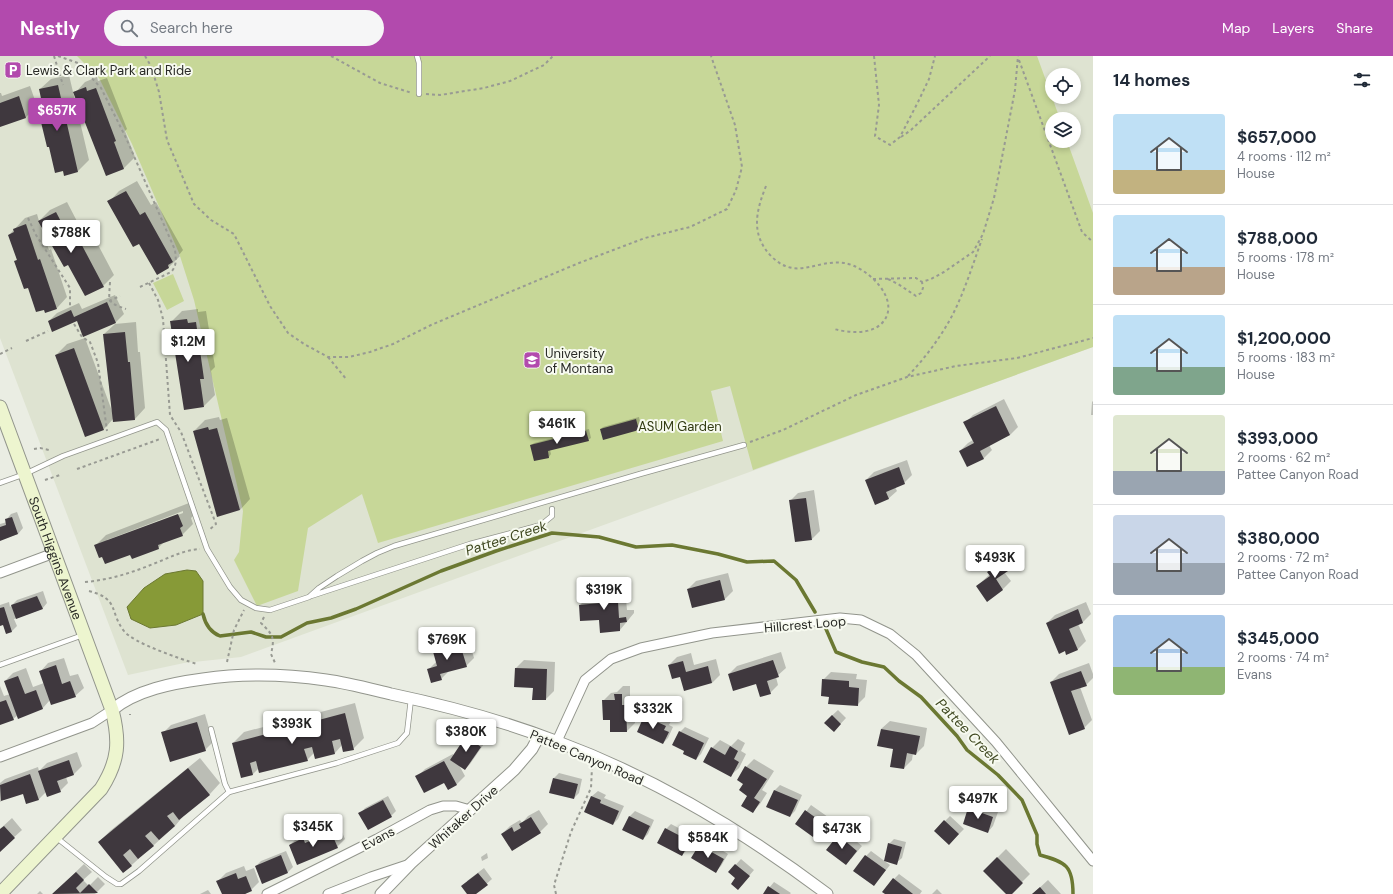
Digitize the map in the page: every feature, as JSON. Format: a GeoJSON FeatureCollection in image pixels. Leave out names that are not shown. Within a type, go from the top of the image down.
{"type":"FeatureCollection","features":[{"type":"Feature","properties":{"kind":"main road","name":"South Higgins Avenue"},"geometry":{"type":"LineString","coordinates":[[0,407],[112,710],[117,730],[118,746],[116,757],[108,779],[96,796],[0,894]]}},
{"type":"Feature","properties":{"kind":"street"},"geometry":{"type":"LineString","coordinates":[[0,573],[54,553]]}},
{"type":"Feature","properties":{"kind":"street","name":"Hillcrest Loop"},"geometry":{"type":"LineString","coordinates":[[557,741],[585,680],[611,659],[641,648],[712,633],[840,618],[861,620],[890,634],[916,655],[996,742],[1093,862]]}},
{"type":"Feature","properties":{"kind":"street","name":"Pattee Canyon Road"},"geometry":{"type":"LineString","coordinates":[[112,710],[120,703],[127,700],[160,687],[181,682],[220,677],[266,674],[327,680],[411,698],[483,716],[557,741],[646,781],[694,806],[775,856],[827,894]]}},
{"type":"Feature","properties":{"kind":"street"},"geometry":{"type":"LineString","coordinates":[[0,757],[95,722],[112,710]]}},
{"type":"Feature","properties":{"kind":"street","name":"Whitaker Drive"},"geometry":{"type":"LineString","coordinates":[[381,894],[411,863],[526,757],[539,736]]}},
{"type":"Feature","properties":{"kind":"street","name":"Evans"},"geometry":{"type":"LineString","coordinates":[[267,894],[377,839],[430,810],[443,806],[456,806],[470,810]]}},
{"type":"Feature","properties":{"kind":"street"},"geometry":{"type":"LineString","coordinates":[[328,894],[411,863]]}},
{"type":"Feature","properties":{"kind":"lane"},"geometry":{"type":"LineString","coordinates":[[417,56],[419,63],[419,94]]}},
{"type":"Feature","properties":{"kind":"lane"},"geometry":{"type":"LineString","coordinates":[[0,483],[25,474],[63,456],[157,422],[166,430],[207,549],[230,587],[241,600],[256,608],[270,610],[470,544],[541,525],[552,516],[552,509]]}},
{"type":"Feature","properties":{"kind":"lane"},"geometry":{"type":"LineString","coordinates":[[309,597],[325,584],[362,561],[394,546],[744,445]]}},
{"type":"Feature","properties":{"kind":"lane"},"geometry":{"type":"LineString","coordinates":[[0,665],[84,634]]}},
{"type":"Feature","properties":{"kind":"lane"},"geometry":{"type":"LineString","coordinates":[[56,836],[106,877],[117,884],[121,884],[229,792],[337,763],[398,742],[407,733],[411,698]]}},
{"type":"Feature","properties":{"kind":"lane"},"geometry":{"type":"LineString","coordinates":[[211,729],[225,784],[229,792]]}},
{"type":"Feature","properties":{"kind":"path"},"geometry":{"type":"LineString","coordinates":[[54,56],[63,85]]}},
{"type":"Feature","properties":{"kind":"path"},"geometry":{"type":"LineString","coordinates":[[58,56],[78,63],[101,88],[126,138],[174,250],[176,261],[174,269],[171,272],[140,287]]}},
{"type":"Feature","properties":{"kind":"path"},"geometry":{"type":"LineString","coordinates":[[145,56],[151,66],[159,92],[167,140],[194,204],[211,220],[234,234],[270,306],[288,333],[304,344],[328,357],[347,380]]}},
{"type":"Feature","properties":{"kind":"path"},"geometry":{"type":"LineString","coordinates":[[331,56],[380,83],[413,94],[440,95],[484,88],[510,81],[544,66],[552,56]]}},
{"type":"Feature","properties":{"kind":"path"},"geometry":{"type":"LineString","coordinates":[[328,357],[348,357],[370,352],[393,344],[431,325],[579,263],[645,238],[690,227],[727,208],[736,190],[742,167],[734,126],[711,56]]}},
{"type":"Feature","properties":{"kind":"path"},"geometry":{"type":"LineString","coordinates":[[874,56],[879,105],[875,136],[890,145],[911,130],[990,56]]}},
{"type":"Feature","properties":{"kind":"path"},"geometry":{"type":"LineString","coordinates":[[900,137],[929,79],[936,56]]}},
{"type":"Feature","properties":{"kind":"path"},"geometry":{"type":"LineString","coordinates":[[1018,56],[1082,232],[1093,241]]}},
{"type":"Feature","properties":{"kind":"path"},"geometry":{"type":"LineString","coordinates":[[907,377],[925,358],[953,314],[969,276],[994,198],[1015,90],[1019,59]]}},
{"type":"Feature","properties":{"kind":"path"},"geometry":{"type":"LineString","coordinates":[[766,186],[760,201],[756,221],[762,244],[772,256],[785,267],[802,269],[835,263],[845,263],[855,266],[873,279],[886,294],[888,312],[882,323],[874,328],[858,332],[845,332],[834,329]]}},
{"type":"Feature","properties":{"kind":"path"},"geometry":{"type":"LineString","coordinates":[[28,218],[36,235],[70,288],[70,306]]}},
{"type":"Feature","properties":{"kind":"path"},"geometry":{"type":"LineString","coordinates":[[922,282],[937,276],[973,252],[983,234]]}},
{"type":"Feature","properties":{"kind":"path"},"geometry":{"type":"LineString","coordinates":[[873,279],[886,278],[916,278],[922,282],[924,288],[921,293],[916,296],[886,278]]}},
{"type":"Feature","properties":{"kind":"path"},"geometry":{"type":"LineString","coordinates":[[109,301],[110,282]]}},
{"type":"Feature","properties":{"kind":"path"},"geometry":{"type":"LineString","coordinates":[[149,283],[158,300],[163,319],[170,415],[181,432],[216,524]]}},
{"type":"Feature","properties":{"kind":"path"},"geometry":{"type":"LineString","coordinates":[[109,301],[120,296]]}},
{"type":"Feature","properties":{"kind":"path"},"geometry":{"type":"LineString","coordinates":[[109,301],[112,304],[126,309]]}},
{"type":"Feature","properties":{"kind":"path"},"geometry":{"type":"LineString","coordinates":[[74,324],[82,337],[90,342],[98,363],[108,431]]}},
{"type":"Feature","properties":{"kind":"path"},"geometry":{"type":"LineString","coordinates":[[26,341],[48,331]]}},
{"type":"Feature","properties":{"kind":"path"},"geometry":{"type":"LineString","coordinates":[[744,445],[783,430],[856,395],[907,377],[956,366],[1017,358],[1093,338]]}},
{"type":"Feature","properties":{"kind":"path"},"geometry":{"type":"LineString","coordinates":[[0,354],[12,348]]}},
{"type":"Feature","properties":{"kind":"path"},"geometry":{"type":"LineString","coordinates":[[76,468],[160,439]]}},
{"type":"Feature","properties":{"kind":"path"},"geometry":{"type":"LineString","coordinates":[[34,450],[40,448],[49,450]]}},
{"type":"Feature","properties":{"kind":"path"},"geometry":{"type":"LineString","coordinates":[[46,480],[60,475]]}},
{"type":"Feature","properties":{"kind":"path"},"geometry":{"type":"LineString","coordinates":[[85,582],[102,581],[182,552],[207,549]]}},
{"type":"Feature","properties":{"kind":"path"},"geometry":{"type":"LineString","coordinates":[[89,591],[98,594],[112,603],[116,617],[124,631],[135,640],[178,658],[197,664]]}},
{"type":"Feature","properties":{"kind":"path"},"geometry":{"type":"LineString","coordinates":[[227,662],[230,642],[234,630],[244,610],[249,604]]}},
{"type":"Feature","properties":{"kind":"path"},"geometry":{"type":"LineString","coordinates":[[270,610],[261,623],[271,632],[274,641],[271,654],[276,665]]}},
{"type":"Feature","properties":{"kind":"path"},"geometry":{"type":"LineString","coordinates":[[556,894],[554,885],[571,832],[591,788],[593,756]]}},
{"type":"Feature","properties":{"kind":"shaded area","name":"University of Montana"},"geometry":{"type":"Polygon","coordinates":[[[0,56],[1093,56],[1093,347],[241,657],[184,663],[128,675],[0,338],[0,56]]]}},
{"type":"Feature","properties":{"kind":"shaded area"},"geometry":{"type":"Polygon","coordinates":[[[187,570],[196,571],[203,581],[203,614],[176,625],[150,628],[131,619],[127,607],[144,588],[165,574],[187,570]]]}},
{"type":"Feature","properties":{"kind":"green space","name":"University of Montana"},"geometry":{"type":"Polygon","coordinates":[[[77,56],[1037,56],[1045,78],[1045,104],[1055,104],[1057,112],[1045,112],[1045,148],[1070,148],[1093,213],[1093,347],[753,470],[730,386],[711,391],[723,441],[378,543],[362,494],[308,528],[298,591],[257,606],[234,560],[239,552],[243,511],[194,300],[179,253],[132,144],[99,78],[77,56]]]}},
{"type":"Feature","properties":{"kind":"green space"},"geometry":{"type":"Polygon","coordinates":[[[173,274],[184,301],[167,310],[153,283],[173,274]]]}},
{"type":"Feature","properties":{"kind":"building"},"geometry":{"type":"Polygon","coordinates":[[[58,85],[78,172],[64,176],[63,171],[55,173],[40,118],[45,117],[39,89],[58,85]]]}},
{"type":"Feature","properties":{"kind":"building"},"geometry":{"type":"Polygon","coordinates":[[[86,87],[87,91],[96,88],[116,141],[114,142],[124,169],[106,176],[73,92],[86,87]]]}},
{"type":"Feature","properties":{"kind":"building"},"geometry":{"type":"Polygon","coordinates":[[[19,96],[26,118],[0,127],[0,103],[19,96]]]}},
{"type":"Feature","properties":{"kind":"building"},"geometry":{"type":"Polygon","coordinates":[[[126,191],[140,215],[145,212],[173,262],[168,265],[169,268],[157,275],[139,244],[133,247],[107,201],[126,191]]]}},
{"type":"Feature","properties":{"kind":"building"},"geometry":{"type":"Polygon","coordinates":[[[56,212],[69,237],[76,234],[104,287],[85,296],[68,265],[64,267],[38,221],[56,212]]]}},
{"type":"Feature","properties":{"kind":"building"},"geometry":{"type":"Polygon","coordinates":[[[26,224],[57,309],[45,313],[44,310],[36,312],[28,288],[24,289],[14,261],[17,260],[8,235],[14,232],[13,229],[26,224]]]}},
{"type":"Feature","properties":{"kind":"building"},"geometry":{"type":"Polygon","coordinates":[[[107,302],[116,323],[83,337],[77,321],[52,332],[48,321],[71,310],[74,317],[107,302]]]}},
{"type":"Feature","properties":{"kind":"building"},"geometry":{"type":"Polygon","coordinates":[[[187,319],[188,323],[196,322],[204,379],[200,379],[204,407],[184,410],[170,321],[187,319]]]}},
{"type":"Feature","properties":{"kind":"building"},"geometry":{"type":"Polygon","coordinates":[[[125,332],[128,362],[130,362],[135,420],[113,422],[103,334],[125,332]]]}},
{"type":"Feature","properties":{"kind":"building"},"geometry":{"type":"Polygon","coordinates":[[[74,348],[104,430],[85,437],[55,355],[74,348]]]}},
{"type":"Feature","properties":{"kind":"building"},"geometry":{"type":"Polygon","coordinates":[[[996,406],[1010,435],[980,451],[984,459],[967,467],[959,451],[974,443],[963,422],[996,406]]]}},
{"type":"Feature","properties":{"kind":"building"},"geometry":{"type":"Polygon","coordinates":[[[636,419],[639,430],[603,440],[600,429],[636,419]]]}},
{"type":"Feature","properties":{"kind":"building"},"geometry":{"type":"Polygon","coordinates":[[[208,427],[209,430],[217,428],[240,510],[217,517],[193,431],[208,427]]]}},
{"type":"Feature","properties":{"kind":"building"},"geometry":{"type":"Polygon","coordinates":[[[586,431],[589,441],[548,451],[549,458],[534,461],[530,445],[586,431]]]}},
{"type":"Feature","properties":{"kind":"building"},"geometry":{"type":"Polygon","coordinates":[[[899,467],[905,484],[886,492],[889,499],[875,505],[865,480],[899,467]]]}},
{"type":"Feature","properties":{"kind":"building"},"geometry":{"type":"Polygon","coordinates":[[[806,498],[812,540],[795,542],[789,500],[806,498]]]}},
{"type":"Feature","properties":{"kind":"building"},"geometry":{"type":"Polygon","coordinates":[[[178,514],[183,526],[180,528],[183,536],[158,545],[159,549],[132,559],[130,555],[105,564],[102,557],[99,558],[94,545],[178,514]]]}},
{"type":"Feature","properties":{"kind":"building"},"geometry":{"type":"Polygon","coordinates":[[[12,517],[18,534],[0,541],[0,527],[6,525],[5,519],[12,517]]]}},
{"type":"Feature","properties":{"kind":"building"},"geometry":{"type":"Polygon","coordinates":[[[1005,555],[1014,567],[996,579],[1003,590],[987,602],[976,586],[990,576],[987,572],[997,565],[995,562],[1005,555]]]}},
{"type":"Feature","properties":{"kind":"building"},"geometry":{"type":"Polygon","coordinates":[[[720,580],[725,600],[692,608],[687,589],[720,580]]]}},
{"type":"Feature","properties":{"kind":"building"},"geometry":{"type":"Polygon","coordinates":[[[617,585],[619,618],[626,617],[627,622],[620,623],[620,631],[600,633],[599,620],[580,621],[579,605],[600,603],[599,587],[617,585]]]}},
{"type":"Feature","properties":{"kind":"building"},"geometry":{"type":"Polygon","coordinates":[[[37,596],[43,609],[16,619],[11,605],[37,596]]]}},
{"type":"Feature","properties":{"kind":"building"},"geometry":{"type":"Polygon","coordinates":[[[4,607],[12,632],[6,634],[3,625],[0,626],[0,608],[4,607]]]}},
{"type":"Feature","properties":{"kind":"building"},"geometry":{"type":"Polygon","coordinates":[[[1078,609],[1083,623],[1069,629],[1078,650],[1066,655],[1065,651],[1059,654],[1046,623],[1078,609]]]}},
{"type":"Feature","properties":{"kind":"building"},"geometry":{"type":"Polygon","coordinates":[[[459,641],[467,667],[440,674],[442,680],[431,683],[427,669],[437,666],[432,648],[459,641]]]}},
{"type":"Feature","properties":{"kind":"building"},"geometry":{"type":"Polygon","coordinates":[[[773,660],[779,677],[767,681],[771,694],[760,697],[756,684],[733,691],[728,674],[773,660]]]}},
{"type":"Feature","properties":{"kind":"building"},"geometry":{"type":"Polygon","coordinates":[[[683,661],[686,672],[708,666],[712,683],[684,691],[680,677],[672,679],[668,665],[683,661]]]}},
{"type":"Feature","properties":{"kind":"building"},"geometry":{"type":"Polygon","coordinates":[[[56,665],[62,684],[70,681],[76,697],[51,705],[39,671],[56,665]]]}},
{"type":"Feature","properties":{"kind":"building"},"geometry":{"type":"Polygon","coordinates":[[[515,668],[547,669],[546,700],[532,700],[533,688],[514,687],[515,668]]]}},
{"type":"Feature","properties":{"kind":"building"},"geometry":{"type":"Polygon","coordinates":[[[1081,671],[1087,686],[1071,691],[1085,729],[1069,735],[1050,682],[1081,671]]]}},
{"type":"Feature","properties":{"kind":"building"},"geometry":{"type":"Polygon","coordinates":[[[18,676],[25,694],[36,690],[43,709],[18,719],[4,681],[18,676]]]}},
{"type":"Feature","properties":{"kind":"building"},"geometry":{"type":"Polygon","coordinates":[[[822,679],[849,681],[849,687],[859,688],[858,706],[828,704],[829,697],[821,696],[822,679]]]}},
{"type":"Feature","properties":{"kind":"building"},"geometry":{"type":"Polygon","coordinates":[[[614,694],[622,694],[622,705],[626,705],[627,732],[610,732],[610,720],[603,720],[602,700],[615,700],[614,694]]]}},
{"type":"Feature","properties":{"kind":"building"},"geometry":{"type":"Polygon","coordinates":[[[6,700],[14,720],[0,725],[0,702],[6,700]]]}},
{"type":"Feature","properties":{"kind":"building"},"geometry":{"type":"Polygon","coordinates":[[[345,713],[354,750],[343,752],[340,739],[332,741],[335,754],[315,759],[312,747],[304,749],[308,761],[259,773],[256,761],[250,763],[253,775],[241,778],[232,743],[345,713]]]}},
{"type":"Feature","properties":{"kind":"building"},"geometry":{"type":"Polygon","coordinates":[[[832,715],[841,724],[834,732],[824,723],[832,715]]]}},
{"type":"Feature","properties":{"kind":"building"},"geometry":{"type":"Polygon","coordinates":[[[644,716],[666,726],[664,730],[669,732],[663,744],[637,732],[644,716]]]}},
{"type":"Feature","properties":{"kind":"building"},"geometry":{"type":"Polygon","coordinates":[[[197,722],[206,751],[170,762],[161,732],[197,722]]]}},
{"type":"Feature","properties":{"kind":"building"},"geometry":{"type":"Polygon","coordinates":[[[881,729],[920,736],[916,755],[907,753],[904,769],[890,767],[893,749],[877,746],[881,729]]]}},
{"type":"Feature","properties":{"kind":"building"},"geometry":{"type":"Polygon","coordinates":[[[679,731],[704,743],[696,760],[683,754],[684,751],[672,745],[679,731]]]}},
{"type":"Feature","properties":{"kind":"building"},"geometry":{"type":"Polygon","coordinates":[[[466,736],[481,747],[465,770],[450,760],[466,736]]]}},
{"type":"Feature","properties":{"kind":"building"},"geometry":{"type":"Polygon","coordinates":[[[730,746],[738,751],[734,759],[739,762],[731,777],[703,762],[711,747],[725,755],[730,746]]]}},
{"type":"Feature","properties":{"kind":"building"},"geometry":{"type":"Polygon","coordinates":[[[69,760],[74,775],[57,781],[61,792],[47,797],[38,771],[69,760]]]}},
{"type":"Feature","properties":{"kind":"building"},"geometry":{"type":"Polygon","coordinates":[[[444,761],[457,785],[448,790],[444,783],[424,793],[415,776],[444,761]]]}},
{"type":"Feature","properties":{"kind":"building"},"geometry":{"type":"Polygon","coordinates":[[[745,766],[767,779],[754,798],[760,802],[753,813],[741,806],[747,796],[739,790],[743,784],[737,780],[745,766]]]}},
{"type":"Feature","properties":{"kind":"building"},"geometry":{"type":"Polygon","coordinates":[[[188,768],[210,795],[179,820],[173,812],[167,816],[175,826],[159,840],[151,831],[145,836],[154,846],[138,859],[130,849],[123,855],[132,866],[123,873],[98,842],[188,768]]]}},
{"type":"Feature","properties":{"kind":"building"},"geometry":{"type":"Polygon","coordinates":[[[30,774],[39,800],[26,804],[23,794],[1,801],[0,785],[30,774]]]}},
{"type":"Feature","properties":{"kind":"building"},"geometry":{"type":"Polygon","coordinates":[[[553,778],[578,784],[574,799],[549,793],[553,778]]]}},
{"type":"Feature","properties":{"kind":"building"},"geometry":{"type":"Polygon","coordinates":[[[774,790],[798,800],[790,817],[766,807],[774,790]]]}},
{"type":"Feature","properties":{"kind":"building"},"geometry":{"type":"Polygon","coordinates":[[[591,796],[601,800],[600,803],[619,811],[613,825],[584,812],[591,796]]]}},
{"type":"Feature","properties":{"kind":"building"},"geometry":{"type":"Polygon","coordinates":[[[383,800],[392,817],[368,830],[358,813],[383,800]]]}},
{"type":"Feature","properties":{"kind":"building"},"geometry":{"type":"Polygon","coordinates":[[[968,808],[993,817],[988,833],[963,824],[968,808]]]}},
{"type":"Feature","properties":{"kind":"building"},"geometry":{"type":"Polygon","coordinates":[[[805,810],[823,823],[813,837],[795,824],[805,810]]]}},
{"type":"Feature","properties":{"kind":"building"},"geometry":{"type":"Polygon","coordinates":[[[629,816],[650,826],[643,840],[622,830],[629,816]]]}},
{"type":"Feature","properties":{"kind":"building"},"geometry":{"type":"Polygon","coordinates":[[[531,817],[541,833],[512,851],[501,834],[512,827],[514,832],[521,828],[519,824],[531,817]]]}},
{"type":"Feature","properties":{"kind":"building"},"geometry":{"type":"Polygon","coordinates":[[[944,820],[959,834],[949,845],[934,831],[944,820]]]}},
{"type":"Feature","properties":{"kind":"building"},"geometry":{"type":"Polygon","coordinates":[[[4,826],[15,838],[0,852],[0,829],[4,826]]]}},
{"type":"Feature","properties":{"kind":"building"},"geometry":{"type":"Polygon","coordinates":[[[665,828],[690,841],[682,856],[657,843],[665,828]]]}},
{"type":"Feature","properties":{"kind":"building"},"geometry":{"type":"Polygon","coordinates":[[[331,832],[338,848],[297,865],[289,845],[303,838],[305,843],[331,832]]]}},
{"type":"Feature","properties":{"kind":"building"},"geometry":{"type":"Polygon","coordinates":[[[838,835],[857,851],[846,865],[826,850],[838,835]]]}},
{"type":"Feature","properties":{"kind":"building"},"geometry":{"type":"Polygon","coordinates":[[[888,843],[902,847],[897,865],[884,861],[888,843]]]}},
{"type":"Feature","properties":{"kind":"building"},"geometry":{"type":"Polygon","coordinates":[[[699,845],[724,859],[716,873],[691,858],[699,845]]]}},
{"type":"Feature","properties":{"kind":"building"},"geometry":{"type":"Polygon","coordinates":[[[281,855],[288,873],[262,884],[255,866],[281,855]]]}},
{"type":"Feature","properties":{"kind":"building"},"geometry":{"type":"Polygon","coordinates":[[[865,855],[886,870],[874,886],[853,871],[865,855]]]}},
{"type":"Feature","properties":{"kind":"building"},"geometry":{"type":"Polygon","coordinates":[[[997,857],[1023,883],[1012,894],[1006,894],[983,871],[997,857]]]}},
{"type":"Feature","properties":{"kind":"building"},"geometry":{"type":"Polygon","coordinates":[[[735,864],[750,876],[738,890],[731,884],[735,878],[728,872],[735,864]]]}},
{"type":"Feature","properties":{"kind":"building"},"geometry":{"type":"Polygon","coordinates":[[[76,872],[84,880],[76,888],[80,893],[89,884],[98,893],[52,894],[76,872]]]}},
{"type":"Feature","properties":{"kind":"building"},"geometry":{"type":"Polygon","coordinates":[[[236,873],[238,879],[246,876],[252,891],[245,894],[222,894],[216,881],[236,873]]]}},
{"type":"Feature","properties":{"kind":"building"},"geometry":{"type":"Polygon","coordinates":[[[478,873],[488,885],[476,894],[467,894],[461,886],[478,873]]]}},
{"type":"Feature","properties":{"kind":"building"},"geometry":{"type":"Polygon","coordinates":[[[893,878],[913,894],[885,894],[882,892],[893,878]]]}},
{"type":"Feature","properties":{"kind":"building"},"geometry":{"type":"Polygon","coordinates":[[[768,886],[780,894],[763,894],[768,886]]]}},
{"type":"Feature","properties":{"kind":"building"},"geometry":{"type":"Polygon","coordinates":[[[1040,887],[1046,894],[1032,894],[1040,887]]]}},
{"type":"Feature","properties":{"kind":"waterway","name":"Pattee Creek"},"geometry":{"type":"LineString","coordinates":[[203,614],[208,627],[220,636],[251,632],[266,637],[281,637],[307,623],[331,618],[356,609],[441,571],[552,533],[599,537],[636,547],[672,545],[718,554],[747,562],[774,561],[796,580],[815,612]]}},
{"type":"Feature","properties":{"kind":"waterway","name":"Pattee Creek"},"geometry":{"type":"LineString","coordinates":[[826,629],[836,652],[862,662],[884,667],[899,681],[921,697],[957,736],[967,750],[998,775],[1022,800],[1037,835],[1037,844],[1040,855],[1056,860],[1066,867],[1072,877],[1073,894]]}},
{"type":"Feature","properties":{"kind":"place","name":"Lewis & Clark Park and Ride"},"geometry":{"type":"Point","coordinates":[13,70]}},
{"type":"Feature","properties":{"kind":"place","name":"University of Montana"},"geometry":{"type":"Point","coordinates":[532,360]}},
{"type":"Feature","properties":{"kind":"park label","name":"ASUM Garden"},"geometry":{"type":"Point","coordinates":[680,426]}}]}
